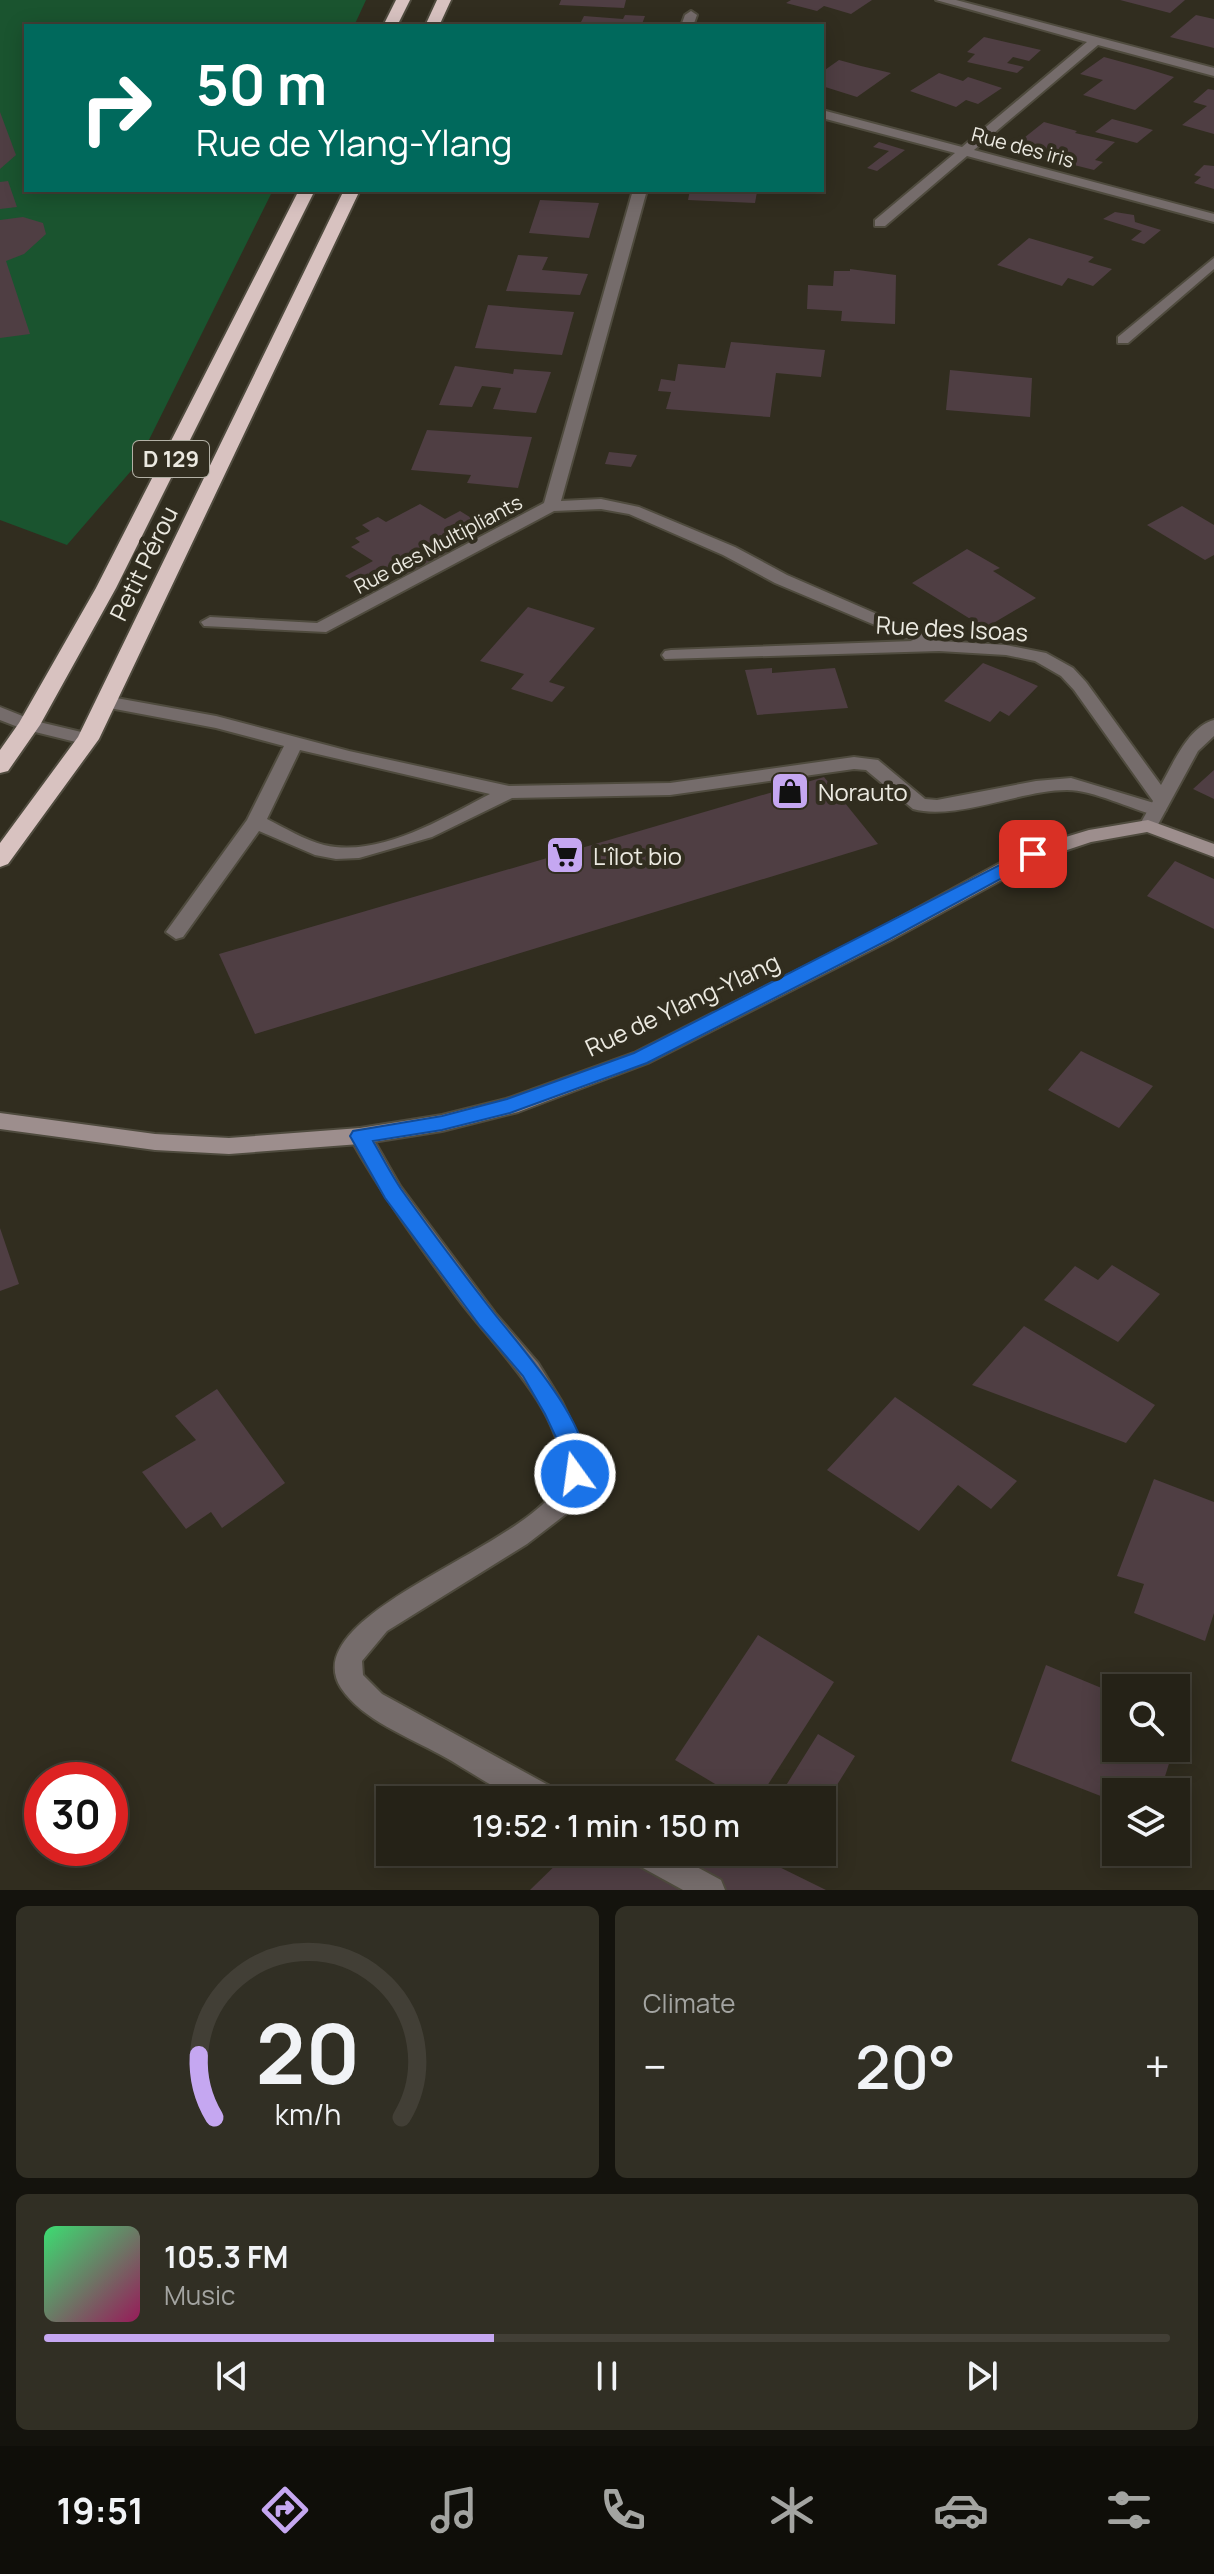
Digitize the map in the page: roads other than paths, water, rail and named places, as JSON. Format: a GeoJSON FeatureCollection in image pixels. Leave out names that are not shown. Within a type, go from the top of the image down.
{"type":"FeatureCollection","features":[{"type":"Feature","properties":{"kind":"highway"},"geometry":{"type":"LineString","coordinates":[[391,24],[403,0]]}},
{"type":"Feature","properties":{"kind":"highway"},"geometry":{"type":"LineString","coordinates":[[433,24],[444,0]]}},
{"type":"Feature","properties":{"kind":"highway","name":"Petit Pérou"},"geometry":{"type":"LineString","coordinates":[[0,766],[29,725],[106,588],[306,192]]}},
{"type":"Feature","properties":{"kind":"highway","name":"Petit Pérou"},"geometry":{"type":"LineString","coordinates":[[0,859],[88,739],[351,192]]}},
{"type":"Feature","properties":{"kind":"street"},"geometry":{"type":"LineString","coordinates":[[942,0],[1214,72]]}},
{"type":"Feature","properties":{"kind":"street"},"geometry":{"type":"LineString","coordinates":[[880,223],[1096,41]]}},
{"type":"Feature","properties":{"kind":"street","name":"Rue des iris"},"geometry":{"type":"LineString","coordinates":[[824,115],[1214,218]]}},
{"type":"Feature","properties":{"kind":"street","name":"Rue des Multipliants"},"geometry":{"type":"LineString","coordinates":[[210,622],[320,628],[551,506],[639,192]]}},
{"type":"Feature","properties":{"kind":"street"},"geometry":{"type":"LineString","coordinates":[[1123,340],[1214,262]]}},
{"type":"Feature","properties":{"kind":"street"},"geometry":{"type":"LineString","coordinates":[[551,506],[601,504],[633,510],[729,551],[781,579],[939,646]]}},
{"type":"Feature","properties":{"kind":"street","name":"Rue des Isoas"},"geometry":{"type":"LineString","coordinates":[[671,655],[939,646],[1006,650],[1040,657],[1067,672],[1156,812]]}},
{"type":"Feature","properties":{"kind":"street"},"geometry":{"type":"LineString","coordinates":[[105,702],[216,722],[349,757],[509,792],[670,789],[854,763],[871,764],[920,805],[937,806],[1036,787],[1071,784],[1156,812],[1214,851]]}},
{"type":"Feature","properties":{"kind":"street"},"geometry":{"type":"LineString","coordinates":[[0,713],[29,725],[88,739]]}},
{"type":"Feature","properties":{"kind":"street"},"geometry":{"type":"LineString","coordinates":[[1156,812],[1191,748],[1214,726]]}},
{"type":"Feature","properties":{"kind":"street"},"geometry":{"type":"LineString","coordinates":[[176,932],[256,822],[295,741]]}},
{"type":"Feature","properties":{"kind":"street"},"geometry":{"type":"LineString","coordinates":[[256,822],[310,847],[335,853],[355,851],[424,835],[509,792]]}},
{"type":"Feature","properties":{"kind":"street","name":"Rue de Ylang-Ylang"},"geometry":{"type":"LineString","coordinates":[[0,1121],[155,1142],[229,1146],[360,1136],[442,1123],[510,1106],[641,1058],[884,935],[1033,854],[1156,812]]}},
{"type":"Feature","properties":{"kind":"street"},"geometry":{"type":"LineString","coordinates":[[360,1136],[392,1192],[487,1320],[530,1370],[554,1409],[572,1448],[575,1474],[561,1503],[518,1536],[378,1623],[348,1658],[351,1680],[373,1703],[524,1786]]}},
{"type":"Feature","properties":{"kind":"street"},"geometry":{"type":"LineString","coordinates":[[667,1866],[711,1890]]}},
{"type":"Feature","properties":{"kind":"place","name":"Norauto"},"geometry":{"type":"Point","coordinates":[790,791]}},
{"type":"Feature","properties":{"kind":"place","name":"L'îlot bio"},"geometry":{"type":"Point","coordinates":[565,855]}}]}
